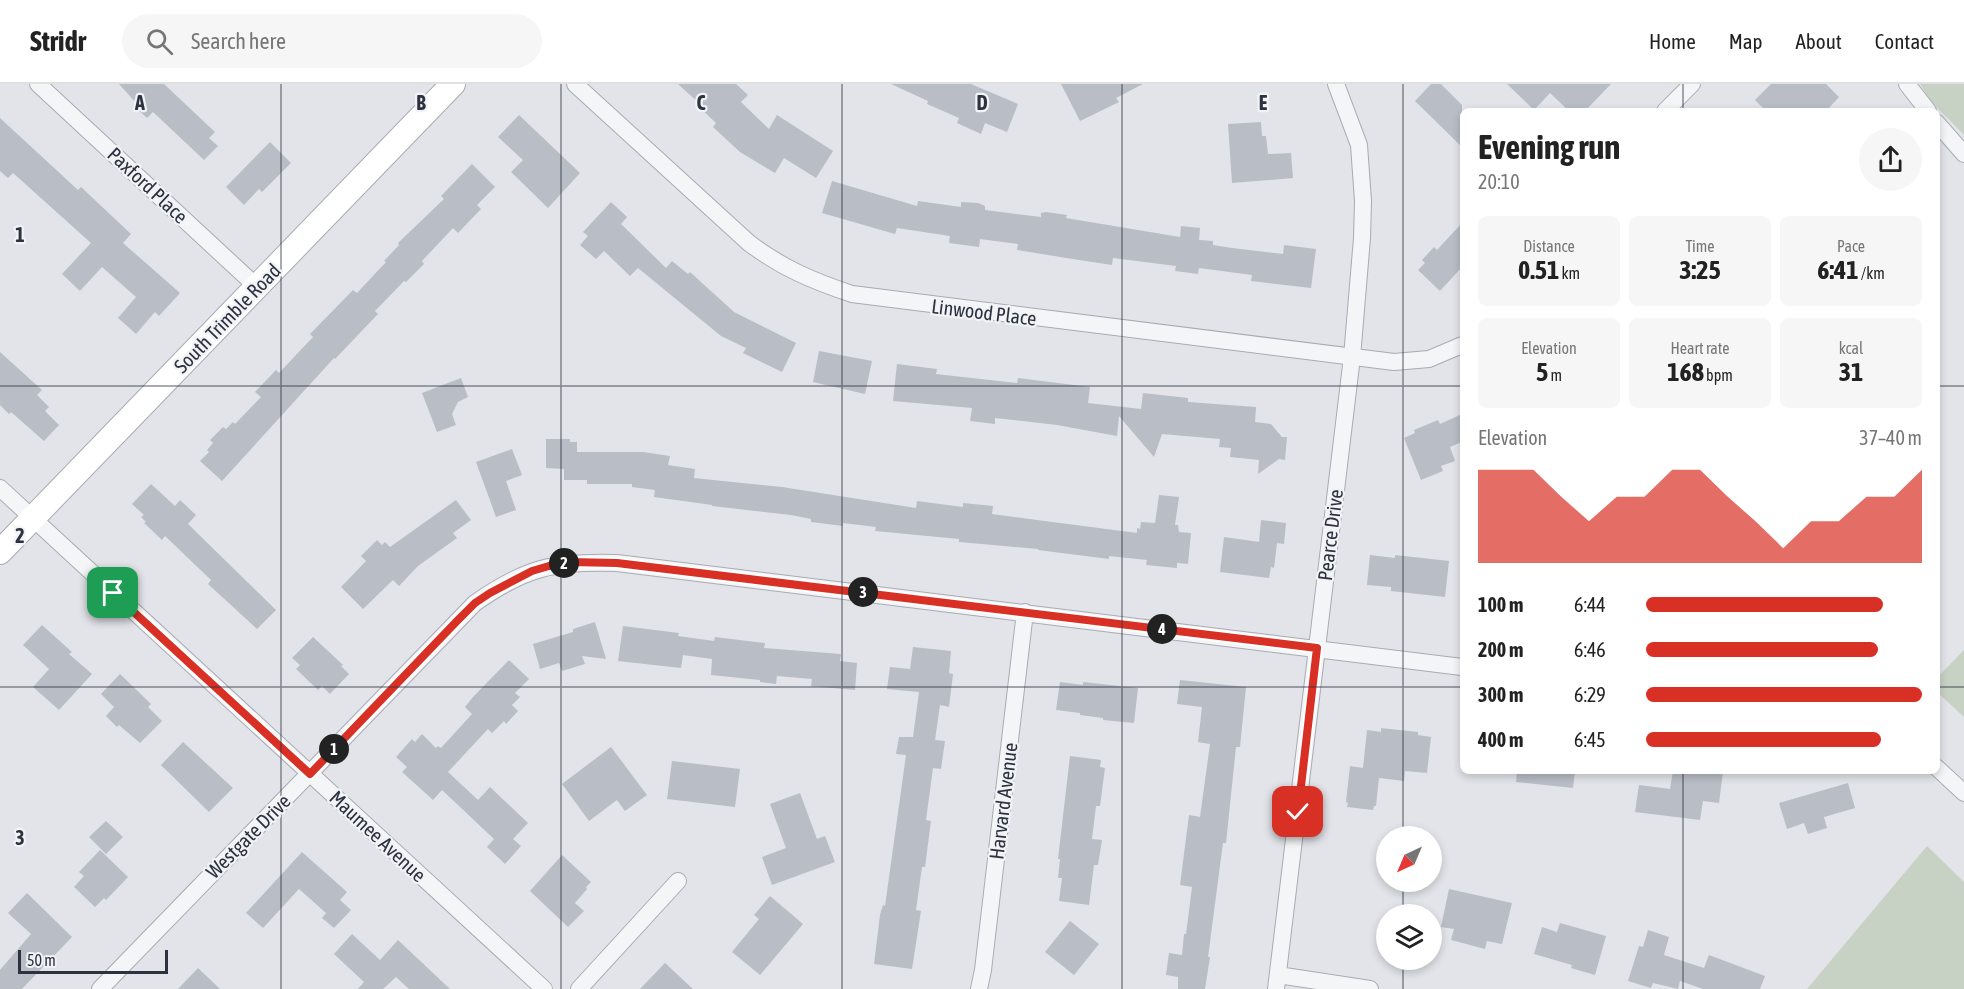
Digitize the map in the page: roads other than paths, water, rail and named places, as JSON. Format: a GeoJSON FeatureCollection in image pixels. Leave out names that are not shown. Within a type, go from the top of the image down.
{"type":"FeatureCollection","features":[{"type":"Feature","properties":{"kind":"main road","name":"South Trimble Road"},"geometry":{"type":"LineString","coordinates":[[0,552],[453,84]]}},
{"type":"Feature","properties":{"kind":"street","name":"Paxford Place"},"geometry":{"type":"LineString","coordinates":[[39,84],[257,287]]}},
{"type":"Feature","properties":{"kind":"street","name":"Linwood Place"},"geometry":{"type":"LineString","coordinates":[[575,84],[749,243],[772,261],[824,285],[852,294],[1352,357],[1410,362],[1429,359],[1460,346]]}},
{"type":"Feature","properties":{"kind":"street","name":"Pearce Drive"},"geometry":{"type":"LineString","coordinates":[[1277,982],[1359,282],[1364,201],[1359,145],[1336,84]]}},
{"type":"Feature","properties":{"kind":"street"},"geometry":{"type":"LineString","coordinates":[[1668,108],[1692,84]]}},
{"type":"Feature","properties":{"kind":"street"},"geometry":{"type":"LineString","coordinates":[[1907,84],[1926,108]]}},
{"type":"Feature","properties":{"kind":"street"},"geometry":{"type":"LineString","coordinates":[[1940,127],[1964,154]]}},
{"type":"Feature","properties":{"kind":"street","name":"Maumee Avenue"},"geometry":{"type":"LineString","coordinates":[[0,488],[544,989]]}},
{"type":"Feature","properties":{"kind":"street","name":"Westgate Drive"},"geometry":{"type":"LineString","coordinates":[[100,989],[475,603],[509,582],[549,566],[569,562],[617,563],[1460,667]]}},
{"type":"Feature","properties":{"kind":"street","name":"Harvard Avenue"},"geometry":{"type":"LineString","coordinates":[[979,989],[1025,612]]}},
{"type":"Feature","properties":{"kind":"street"},"geometry":{"type":"LineString","coordinates":[[1940,771],[1964,793]]}},
{"type":"Feature","properties":{"kind":"street"},"geometry":{"type":"LineString","coordinates":[[579,989],[678,881]]}},
{"type":"Feature","properties":{"kind":"street"},"geometry":{"type":"LineString","coordinates":[[1277,982],[1370,989]]}}]}
